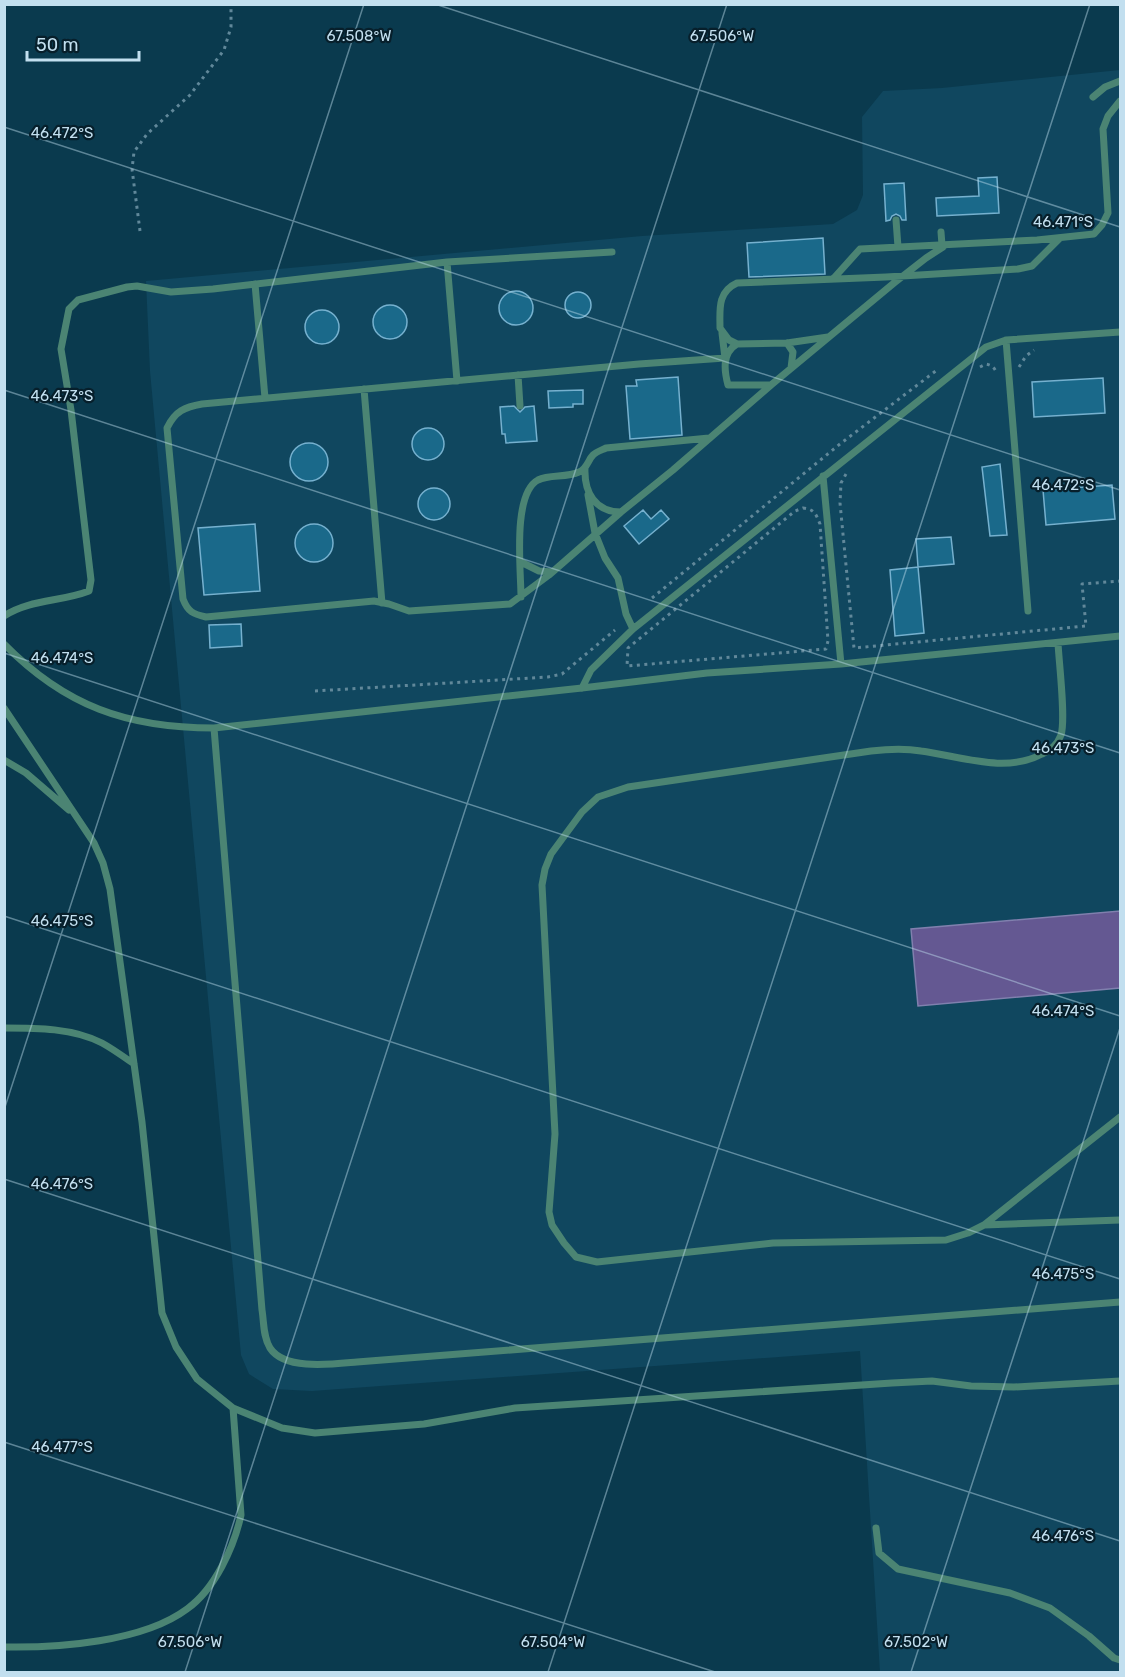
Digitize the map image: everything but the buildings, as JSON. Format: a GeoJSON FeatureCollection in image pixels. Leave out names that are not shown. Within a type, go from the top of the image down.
{"type":"FeatureCollection","features":[{"type":"Feature","properties":{"kind":"lane"},"geometry":{"type":"LineString","coordinates":[[1093,97],[1105,87],[1120,81]]}},
{"type":"Feature","properties":{"kind":"lane"},"geometry":{"type":"LineString","coordinates":[[833,279],[860,249],[1094,234],[1108,213],[1103,129],[1108,116],[1120,101]]}},
{"type":"Feature","properties":{"kind":"lane"},"geometry":{"type":"LineString","coordinates":[[896,220],[898,247]]}},
{"type":"Feature","properties":{"kind":"lane"},"geometry":{"type":"LineString","coordinates":[[941,232],[945,245]]}},
{"type":"Feature","properties":{"kind":"lane"},"geometry":{"type":"LineString","coordinates":[[771,385],[728,385],[720,328],[720,304],[722,296],[730,286],[736,283],[1018,269],[1032,266],[1061,237]]}},
{"type":"Feature","properties":{"kind":"lane"},"geometry":{"type":"LineString","coordinates":[[725,358],[185,407],[177,412],[167,428],[183,599],[186,608],[193,614],[206,617],[374,601],[409,611],[510,604],[552,572],[828,337],[945,245]]}},
{"type":"Feature","properties":{"kind":"lane"},"geometry":{"type":"LineString","coordinates":[[4,616],[30,604],[73,598],[89,591],[91,580],[71,410],[61,350],[69,309],[78,300],[136,286],[171,292],[447,262],[612,252]]}},
{"type":"Feature","properties":{"kind":"lane"},"geometry":{"type":"LineString","coordinates":[[447,262],[457,381]]}},
{"type":"Feature","properties":{"kind":"lane"},"geometry":{"type":"LineString","coordinates":[[255,284],[265,398]]}},
{"type":"Feature","properties":{"kind":"lane"},"geometry":{"type":"LineString","coordinates":[[582,688],[591,670],[633,629],[986,347],[1006,340],[1120,332]]}},
{"type":"Feature","properties":{"kind":"lane"},"geometry":{"type":"LineString","coordinates":[[722,333],[737,344]]}},
{"type":"Feature","properties":{"kind":"lane"},"geometry":{"type":"LineString","coordinates":[[725,358],[732,347],[737,344],[787,343],[828,337]]}},
{"type":"Feature","properties":{"kind":"lane"},"geometry":{"type":"LineString","coordinates":[[1006,340],[1028,611]]}},
{"type":"Feature","properties":{"kind":"lane"},"geometry":{"type":"LineString","coordinates":[[787,343],[793,352],[791,369]]}},
{"type":"Feature","properties":{"kind":"lane"},"geometry":{"type":"LineString","coordinates":[[518,375],[520,406]]}},
{"type":"Feature","properties":{"kind":"lane"},"geometry":{"type":"LineString","coordinates":[[364,389],[382,603]]}},
{"type":"Feature","properties":{"kind":"lane"},"geometry":{"type":"LineString","coordinates":[[521,597],[521,522],[525,498],[533,483],[541,478],[578,473],[585,468],[594,454],[606,448],[709,438]]}},
{"type":"Feature","properties":{"kind":"lane"},"geometry":{"type":"LineString","coordinates":[[585,468],[584,479],[596,534],[605,558],[618,578],[628,619],[633,629]]}},
{"type":"Feature","properties":{"kind":"lane"},"geometry":{"type":"LineString","coordinates":[[823,476],[841,664]]}},
{"type":"Feature","properties":{"kind":"lane"},"geometry":{"type":"LineString","coordinates":[[588,493],[603,509],[621,512]]}},
{"type":"Feature","properties":{"kind":"lane"},"geometry":{"type":"LineString","coordinates":[[521,562],[539,571],[552,572]]}},
{"type":"Feature","properties":{"kind":"lane"},"geometry":{"type":"LineString","coordinates":[[4,644],[26,666],[58,690],[104,711],[140,723],[186,728],[214,728],[707,673],[841,664],[1120,636]]}},
{"type":"Feature","properties":{"kind":"lane"},"geometry":{"type":"LineString","coordinates":[[1058,643],[1062,733],[1055,747],[1035,758],[1014,764],[894,748],[628,787],[598,798],[582,812],[551,854],[545,869],[543,885],[555,1134],[549,1212],[552,1225],[576,1257],[597,1262],[773,1244],[946,1240],[984,1225],[1120,1117]]}},
{"type":"Feature","properties":{"kind":"lane"},"geometry":{"type":"LineString","coordinates":[[4,708],[94,843],[103,863],[110,889],[142,1122],[162,1313],[176,1347],[197,1379],[233,1408],[282,1428],[315,1433],[424,1424],[515,1408],[892,1383],[932,1381],[971,1386],[1014,1387],[1120,1382]]}},
{"type":"Feature","properties":{"kind":"lane"},"geometry":{"type":"LineString","coordinates":[[214,728],[262,1310],[265,1333],[270,1348],[278,1355],[292,1362],[314,1365],[1120,1302]]}},
{"type":"Feature","properties":{"kind":"lane"},"geometry":{"type":"LineString","coordinates":[[4,760],[26,772],[76,817]]}},
{"type":"Feature","properties":{"kind":"lane"},"geometry":{"type":"LineString","coordinates":[[4,1028],[30,1028],[74,1033],[102,1043],[134,1064]]}},
{"type":"Feature","properties":{"kind":"lane"},"geometry":{"type":"LineString","coordinates":[[984,1225],[1120,1220]]}},
{"type":"Feature","properties":{"kind":"lane"},"geometry":{"type":"LineString","coordinates":[[4,1647],[36,1648],[114,1639],[158,1624],[187,1609],[215,1580],[237,1532],[241,1515],[233,1408]]}},
{"type":"Feature","properties":{"kind":"lane"},"geometry":{"type":"LineString","coordinates":[[876,1528],[879,1553],[897,1569],[1010,1593],[1050,1608],[1089,1636],[1113,1658],[1120,1659]]}},
{"type":"Feature","properties":{"kind":"path"},"geometry":{"type":"LineString","coordinates":[[140,231],[132,169],[134,152],[147,134],[190,95],[224,50],[231,27],[231,4]]}},
{"type":"Feature","properties":{"kind":"path"},"geometry":{"type":"LineString","coordinates":[[1018,371],[1026,356],[1036,348],[1040,348]]}},
{"type":"Feature","properties":{"kind":"path"},"geometry":{"type":"LineString","coordinates":[[978,368],[986,364],[990,365],[995,369],[997,379]]}},
{"type":"Feature","properties":{"kind":"path"},"geometry":{"type":"LineString","coordinates":[[644,605],[840,444],[942,367]]}},
{"type":"Feature","properties":{"kind":"path"},"geometry":{"type":"LineString","coordinates":[[850,469],[841,483],[840,503],[854,648],[1086,626],[1082,584],[1120,581]]}},
{"type":"Feature","properties":{"kind":"path"},"geometry":{"type":"LineString","coordinates":[[803,508],[810,509],[816,514],[821,540],[828,640],[826,650],[627,666],[628,648],[795,511],[803,508]]}},
{"type":"Feature","properties":{"kind":"path"},"geometry":{"type":"LineString","coordinates":[[315,691],[548,677],[562,674],[628,619]]}},
{"type":"Feature","properties":{"kind":"shaded area"},"geometry":{"type":"Polygon","coordinates":[[[1120,70],[1120,911],[911,929],[918,1006],[1120,988],[1120,1672],[880,1672],[860,1351],[312,1391],[273,1389],[249,1374],[241,1355],[150,371],[146,281],[642,236],[833,224],[857,210],[863,195],[862,117],[883,91],[942,88],[1120,70]]]}},
{"type":"Feature","properties":{"kind":"shaded area"},"geometry":{"type":"Polygon","coordinates":[[[1120,911],[1120,988],[918,1006],[911,929],[1120,911]]]}}]}
